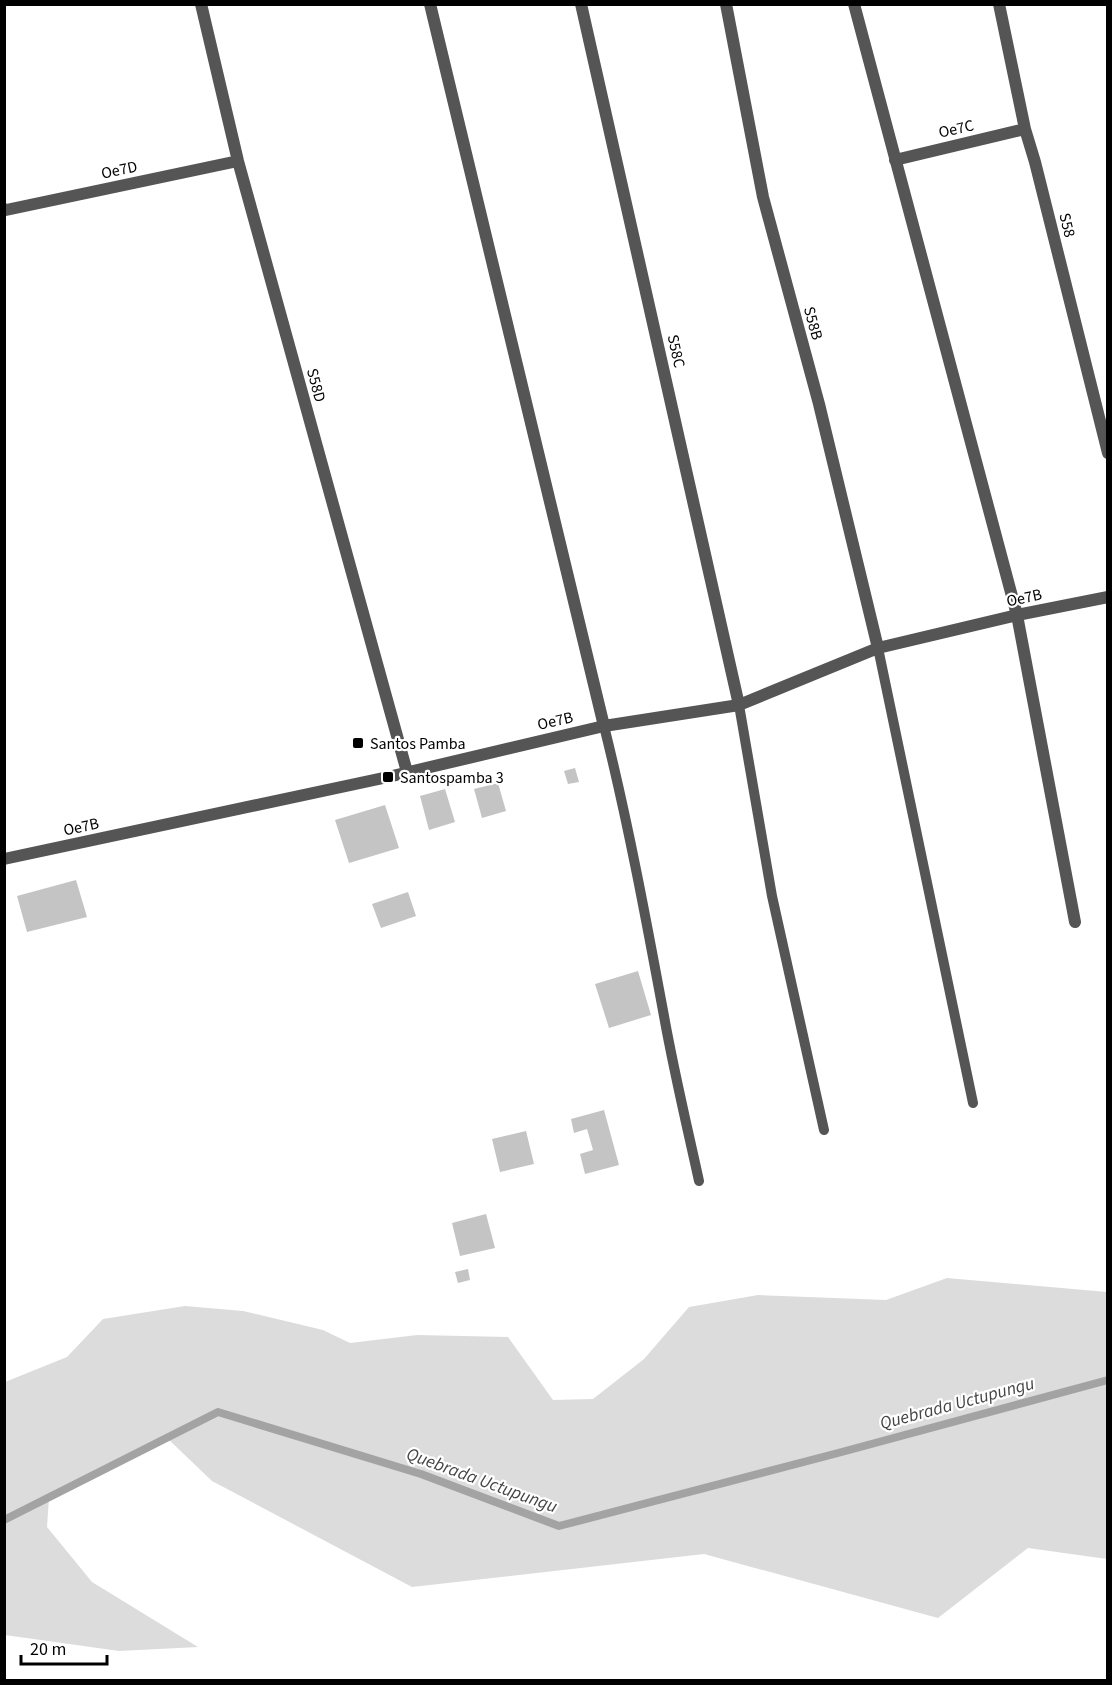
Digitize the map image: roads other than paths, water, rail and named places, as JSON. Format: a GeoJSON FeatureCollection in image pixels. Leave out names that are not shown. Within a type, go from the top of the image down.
{"type":"FeatureCollection","features":[{"type":"Feature","properties":{"kind":"street","name":"S58D"},"geometry":{"type":"LineString","coordinates":[[201,4],[238,161],[407,772]]}},
{"type":"Feature","properties":{"kind":"street"},"geometry":{"type":"LineString","coordinates":[[430,4],[604,726]]}},
{"type":"Feature","properties":{"kind":"street","name":"S58C"},"geometry":{"type":"LineString","coordinates":[[581,4],[739,705]]}},
{"type":"Feature","properties":{"kind":"street","name":"S58B"},"geometry":{"type":"LineString","coordinates":[[726,4],[763,198],[819,404],[878,648]]}},
{"type":"Feature","properties":{"kind":"street"},"geometry":{"type":"LineString","coordinates":[[854,4],[1017,615],[1075,922]]}},
{"type":"Feature","properties":{"kind":"street","name":"S58"},"geometry":{"type":"LineString","coordinates":[[999,4],[1025,129],[1107,453]]}},
{"type":"Feature","properties":{"kind":"street","name":"Oe7C"},"geometry":{"type":"LineString","coordinates":[[895,160],[1025,129]]}},
{"type":"Feature","properties":{"kind":"street","name":"Oe7D"},"geometry":{"type":"LineString","coordinates":[[5,210],[238,161]]}},
{"type":"Feature","properties":{"kind":"street","name":"Oe7B"},"geometry":{"type":"LineString","coordinates":[[4,859],[407,772],[604,726],[739,705],[878,648],[1017,615],[1107,597]]}},
{"type":"Feature","properties":{"kind":"lane"},"geometry":{"type":"LineString","coordinates":[[878,648],[974,1103]]}},
{"type":"Feature","properties":{"kind":"lane"},"geometry":{"type":"LineString","coordinates":[[739,705],[772,896],[824,1130]]}},
{"type":"Feature","properties":{"kind":"lane"},"geometry":{"type":"LineString","coordinates":[[604,726],[629,828],[664,1017],[699,1181]]}},
{"type":"Feature","properties":{"kind":"waterway","name":"Quebrada Uctupungu"},"geometry":{"type":"LineString","coordinates":[[4,1520],[218,1412],[421,1474],[559,1526],[1108,1380]]}},
{"type":"Feature","properties":{"kind":"place","name":"Santos Pamba"},"geometry":{"type":"Point","coordinates":[358,743]}},
{"type":"Feature","properties":{"kind":"place","name":"Santospamba 3"},"geometry":{"type":"Point","coordinates":[388,777]}}]}
